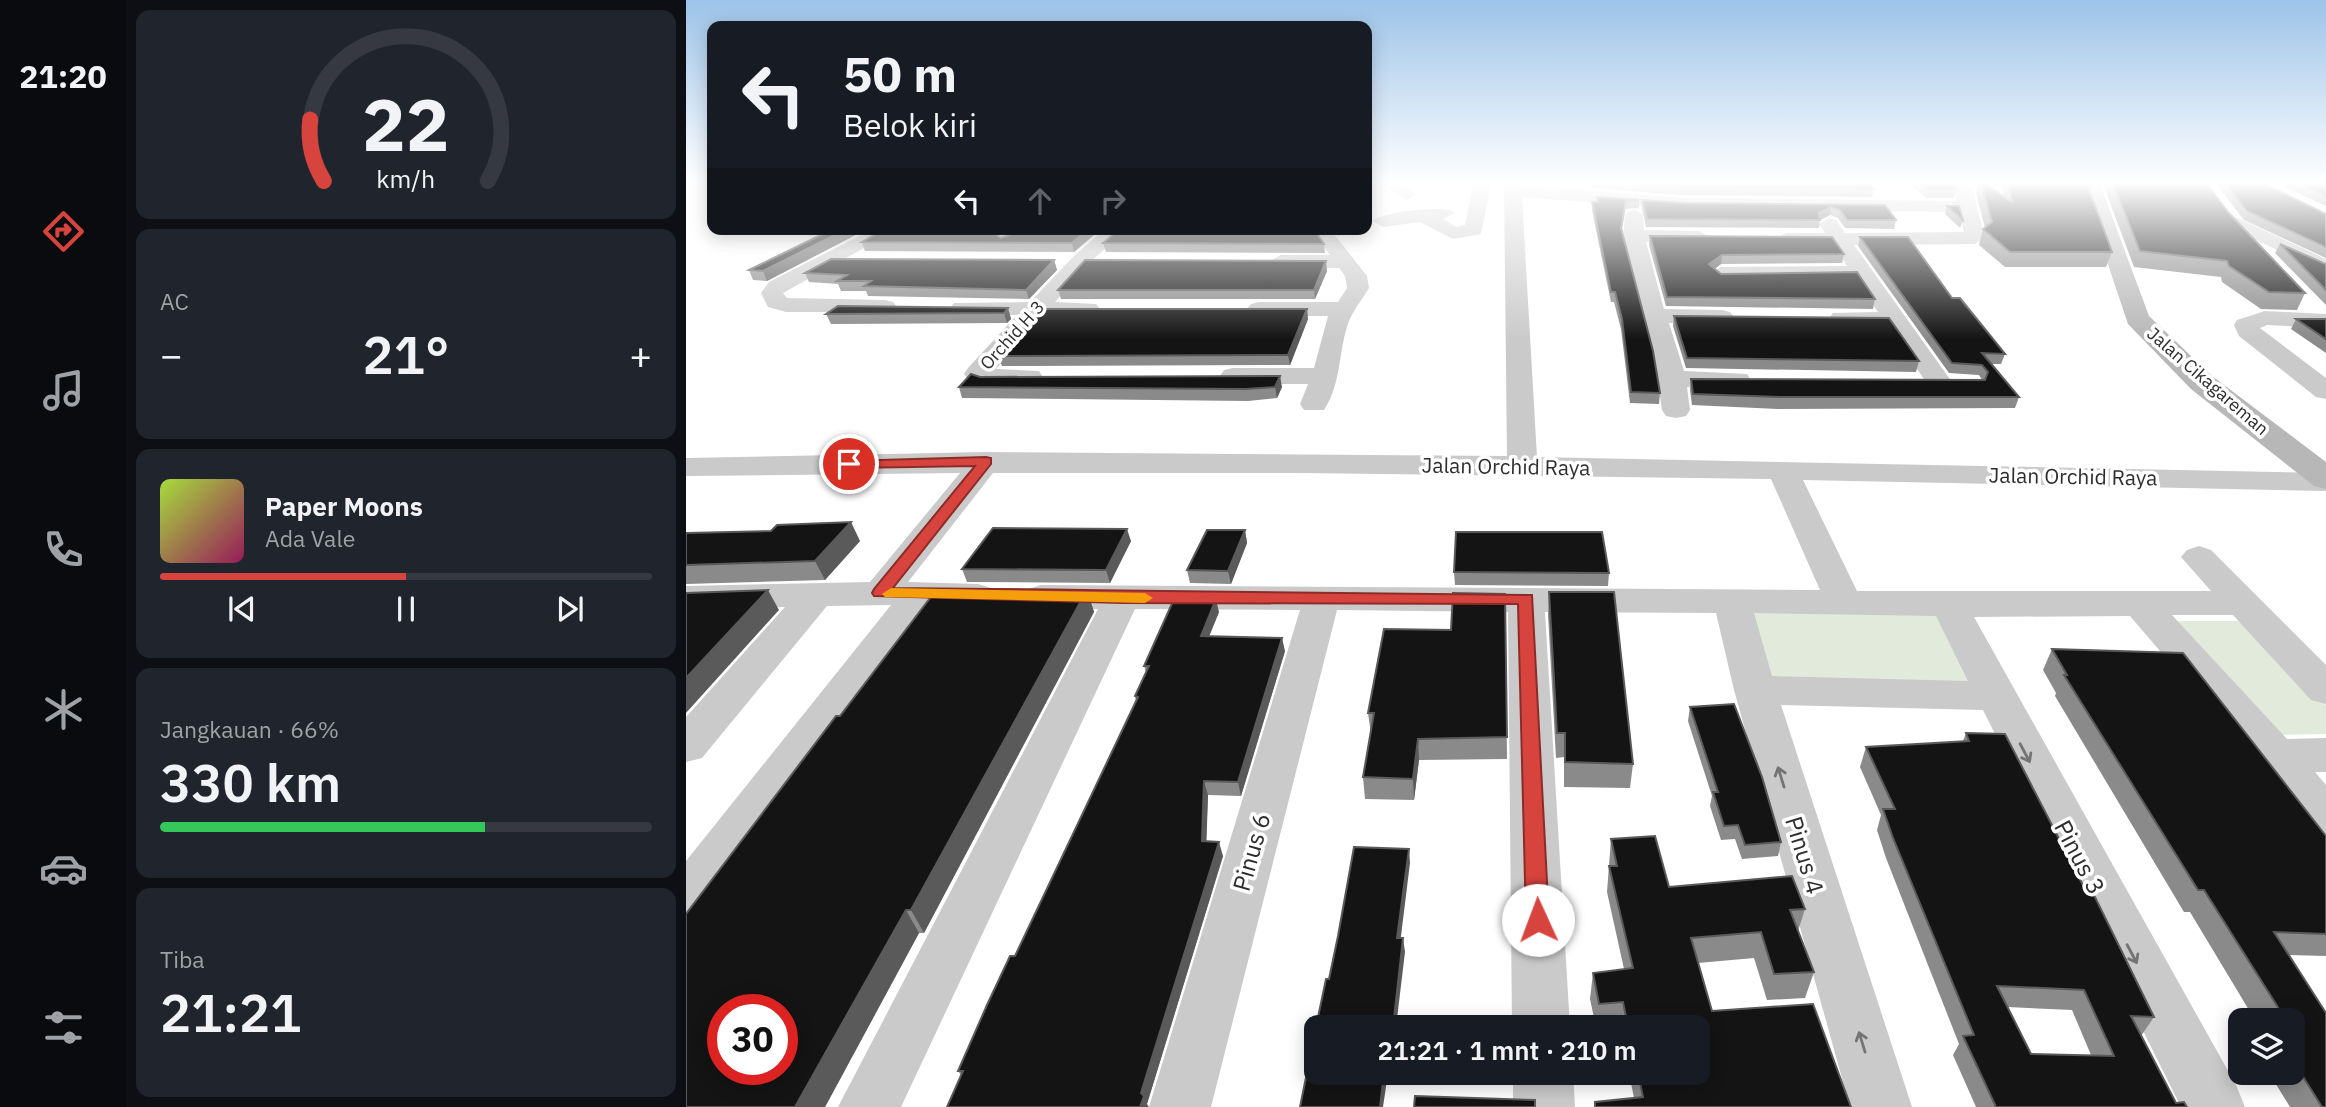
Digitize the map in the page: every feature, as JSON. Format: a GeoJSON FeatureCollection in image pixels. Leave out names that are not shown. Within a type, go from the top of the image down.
{"type":"FeatureCollection","features":[{"type":"Feature","properties":{"kind":"street"},"geometry":{"type":"LineString","coordinates":[[875,236],[777,287],[772,293],[776,302],[786,305],[913,307]]}},
{"type":"Feature","properties":{"kind":"street","name":"Orchid H 3"},"geometry":{"type":"LineString","coordinates":[[1052,377],[984,377],[977,374],[1081,260],[1109,236]]}},
{"type":"Feature","properties":{"kind":"street"},"geometry":{"type":"LineString","coordinates":[[1314,404],[1325,376],[1340,315],[1357,288],[1356,276],[1325,236]]}},
{"type":"Feature","properties":{"kind":"street"},"geometry":{"type":"LineString","coordinates":[[1519,236],[1522,466]]}},
{"type":"Feature","properties":{"kind":"street"},"geometry":{"type":"LineString","coordinates":[[1676,410],[1675,380],[1654,316],[1633,236],[1714,237]]}},
{"type":"Feature","properties":{"kind":"street"},"geometry":{"type":"LineString","coordinates":[[1838,236],[1939,382]]}},
{"type":"Feature","properties":{"kind":"street"},"geometry":{"type":"LineString","coordinates":[[1768,273],[1758,244],[1841,239],[1975,238],[1974,236]]}},
{"type":"Feature","properties":{"kind":"street","name":"Jalan Cikagareman"},"geometry":{"type":"LineString","coordinates":[[2108,236],[2137,318],[2143,326],[2184,365],[2326,481]]}},
{"type":"Feature","properties":{"kind":"street"},"geometry":{"type":"LineString","coordinates":[[2245,236],[2263,257]]}},
{"type":"Feature","properties":{"kind":"street"},"geometry":{"type":"LineString","coordinates":[[2266,236],[2326,267]]}},
{"type":"Feature","properties":{"kind":"street"},"geometry":{"type":"LineString","coordinates":[[829,260],[871,260]]}},
{"type":"Feature","properties":{"kind":"street"},"geometry":{"type":"LineString","coordinates":[[1053,260],[1108,261]]}},
{"type":"Feature","properties":{"kind":"street"},"geometry":{"type":"LineString","coordinates":[[1261,261],[1344,262]]}},
{"type":"Feature","properties":{"kind":"street"},"geometry":{"type":"LineString","coordinates":[[1721,274],[1864,272]]}},
{"type":"Feature","properties":{"kind":"street"},"geometry":{"type":"LineString","coordinates":[[2290,275],[2326,274]]}},
{"type":"Feature","properties":{"kind":"street"},"geometry":{"type":"LineString","coordinates":[[2306,303],[2325,321]]}},
{"type":"Feature","properties":{"kind":"street"},"geometry":{"type":"LineString","coordinates":[[940,308],[1029,315],[1110,315]]}},
{"type":"Feature","properties":{"kind":"street"},"geometry":{"type":"LineString","coordinates":[[1239,315],[1340,315]]}},
{"type":"Feature","properties":{"kind":"street"},"geometry":{"type":"LineString","coordinates":[[1654,316],[1748,317]]}},
{"type":"Feature","properties":{"kind":"street"},"geometry":{"type":"LineString","coordinates":[[1816,318],[1897,319]]}},
{"type":"Feature","properties":{"kind":"street"},"geometry":{"type":"LineString","coordinates":[[2325,321],[2265,318],[2246,325],[2248,331],[2326,391]]}},
{"type":"Feature","properties":{"kind":"street"},"geometry":{"type":"LineString","coordinates":[[1202,376],[1325,376]]}},
{"type":"Feature","properties":{"kind":"street"},"geometry":{"type":"LineString","coordinates":[[1675,380],[1758,380]]}},
{"type":"Feature","properties":{"kind":"street"},"geometry":{"type":"LineString","coordinates":[[1911,382],[1969,384]]}},
{"type":"Feature","properties":{"kind":"street"},"geometry":{"type":"LineString","coordinates":[[686,899],[899,594],[986,461]]}},
{"type":"Feature","properties":{"kind":"street","name":"Jalan Orchid Raya"},"geometry":{"type":"LineString","coordinates":[[686,467],[986,461],[1782,469],[2326,481]]}},
{"type":"Feature","properties":{"kind":"street"},"geometry":{"type":"LineString","coordinates":[[1782,469],[1844,602]]}},
{"type":"Feature","properties":{"kind":"street"},"geometry":{"type":"LineString","coordinates":[[2199,557],[2326,690]]}},
{"type":"Feature","properties":{"kind":"street"},"geometry":{"type":"LineString","coordinates":[[686,746],[817,594]]}},
{"type":"Feature","properties":{"kind":"street"},"geometry":{"type":"LineString","coordinates":[[686,598],[899,594],[1949,605],[2242,604]]}},
{"type":"Feature","properties":{"kind":"street"},"geometry":{"type":"LineString","coordinates":[[869,1107],[1122,598]]}},
{"type":"Feature","properties":{"kind":"street","name":"Pinus 6"},"geometry":{"type":"LineString","coordinates":[[1180,1107],[1322,598]]}},
{"type":"Feature","properties":{"kind":"street"},"geometry":{"type":"LineString","coordinates":[[1526,599],[1541,1015]]}},
{"type":"Feature","properties":{"kind":"street","name":"Pinus 4"},"geometry":{"type":"LineString","coordinates":[[1732,603],[1755,690],[1881,1107]]}},
{"type":"Feature","properties":{"kind":"street"},"geometry":{"type":"LineString","coordinates":[[2139,603],[2276,755],[2326,818]]}},
{"type":"Feature","properties":{"kind":"street","name":"Pinus 3"},"geometry":{"type":"LineString","coordinates":[[1949,605],[1994,696],[2214,1107]]}},
{"type":"Feature","properties":{"kind":"street"},"geometry":{"type":"LineString","coordinates":[[1755,690],[1994,696]]}},
{"type":"Feature","properties":{"kind":"street"},"geometry":{"type":"LineString","coordinates":[[2276,755],[2326,755]]}},
{"type":"Feature","properties":{"kind":"street"},"geometry":{"type":"LineString","coordinates":[[1543,1085],[1544,1107]]}},
{"type":"Feature","properties":{"kind":"shaded area"},"geometry":{"type":"Polygon","coordinates":[[[1749,609],[1938,613],[1973,685],[1771,679],[1749,609]]]}},
{"type":"Feature","properties":{"kind":"shaded area"},"geometry":{"type":"Polygon","coordinates":[[[2171,621],[2244,621],[2326,705],[2326,734],[2274,735],[2171,621]]]}},
{"type":"Feature","properties":{"kind":"building"},"geometry":{"type":"Polygon","coordinates":[[[819,236],[834,236],[763,271],[749,270],[819,236]]]}},
{"type":"Feature","properties":{"kind":"building"},"geometry":{"type":"Polygon","coordinates":[[[873,236],[998,236],[1001,238],[1007,236],[1080,236],[1072,243],[862,242],[873,236]]]}},
{"type":"Feature","properties":{"kind":"building"},"geometry":{"type":"Polygon","coordinates":[[[1111,236],[1318,236],[1324,244],[1103,243],[1111,236]]]}},
{"type":"Feature","properties":{"kind":"building"},"geometry":{"type":"Polygon","coordinates":[[[1599,236],[1623,236],[1653,351],[1660,393],[1631,392],[1622,319],[1615,292],[1611,292],[1599,236]]]}},
{"type":"Feature","properties":{"kind":"building"},"geometry":{"type":"Polygon","coordinates":[[[1650,236],[1832,237],[1844,254],[1722,255],[1709,264],[1721,274],[1857,272],[1875,299],[1667,297],[1650,236]]]}},
{"type":"Feature","properties":{"kind":"building"},"geometry":{"type":"Polygon","coordinates":[[[1991,236],[2106,236],[2112,252],[2010,252],[1991,236]]]}},
{"type":"Feature","properties":{"kind":"building"},"geometry":{"type":"Polygon","coordinates":[[[2134,236],[2250,236],[2305,293],[2269,292],[2229,266],[2227,261],[2140,251],[2134,236]]]}},
{"type":"Feature","properties":{"kind":"building"},"geometry":{"type":"Polygon","coordinates":[[[2301,236],[2326,236],[2326,247],[2301,236]]]}},
{"type":"Feature","properties":{"kind":"building"},"geometry":{"type":"Polygon","coordinates":[[[1860,237],[1908,237],[1952,298],[1960,298],[2005,354],[1982,353],[2019,397],[1780,397],[1693,394],[1691,379],[1985,380],[1988,372],[1982,365],[1952,363],[1860,237]]]}},
{"type":"Feature","properties":{"kind":"building"},"geometry":{"type":"Polygon","coordinates":[[[2280,244],[2326,264],[2326,290],[2280,244]]]}},
{"type":"Feature","properties":{"kind":"building"},"geometry":{"type":"Polygon","coordinates":[[[831,259],[1054,260],[1026,290],[864,286],[871,281],[837,281],[847,275],[805,273],[831,259]]]}},
{"type":"Feature","properties":{"kind":"building"},"geometry":{"type":"Polygon","coordinates":[[[1085,260],[1326,261],[1314,290],[1058,290],[1085,260]]]}},
{"type":"Feature","properties":{"kind":"building"},"geometry":{"type":"Polygon","coordinates":[[[838,306],[1008,308],[1004,313],[826,314],[838,306]]]}},
{"type":"Feature","properties":{"kind":"building"},"geometry":{"type":"Polygon","coordinates":[[[1041,309],[1307,309],[1288,355],[998,356],[1041,309]]]}},
{"type":"Feature","properties":{"kind":"building"},"geometry":{"type":"Polygon","coordinates":[[[1674,316],[1889,318],[1919,361],[1687,358],[1674,316]]]}},
{"type":"Feature","properties":{"kind":"building"},"geometry":{"type":"Polygon","coordinates":[[[2296,319],[2326,319],[2326,339],[2296,319]]]}},
{"type":"Feature","properties":{"kind":"building"},"geometry":{"type":"Polygon","coordinates":[[[971,374],[980,377],[1280,376],[1275,387],[1246,389],[959,387],[971,374]]]}},
{"type":"Feature","properties":{"kind":"building"},"geometry":{"type":"Polygon","coordinates":[[[851,522],[815,561],[686,565],[686,533],[771,531],[777,525],[851,522]]]}},
{"type":"Feature","properties":{"kind":"building"},"geometry":{"type":"Polygon","coordinates":[[[993,528],[1127,529],[1106,570],[962,569],[993,528]]]}},
{"type":"Feature","properties":{"kind":"building"},"geometry":{"type":"Polygon","coordinates":[[[1207,530],[1245,530],[1228,571],[1187,570],[1207,530]]]}},
{"type":"Feature","properties":{"kind":"building"},"geometry":{"type":"Polygon","coordinates":[[[1456,532],[1602,532],[1609,573],[1454,572],[1456,532]]]}},
{"type":"Feature","properties":{"kind":"building"},"geometry":{"type":"Polygon","coordinates":[[[937,589],[1087,590],[911,910],[906,910],[795,1107],[686,1107],[686,914],[836,716],[840,716],[937,589]]]}},
{"type":"Feature","properties":{"kind":"building"},"geometry":{"type":"Polygon","coordinates":[[[768,590],[686,678],[686,593],[768,590]]]}},
{"type":"Feature","properties":{"kind":"building"},"geometry":{"type":"Polygon","coordinates":[[[1549,592],[1614,592],[1633,764],[1565,762],[1565,733],[1557,733],[1549,592]]]}},
{"type":"Feature","properties":{"kind":"building"},"geometry":{"type":"Polygon","coordinates":[[[1453,593],[1505,594],[1507,737],[1418,739],[1413,779],[1363,777],[1374,713],[1368,713],[1384,629],[1451,630],[1453,593]]]}},
{"type":"Feature","properties":{"kind":"building"},"geometry":{"type":"Polygon","coordinates":[[[1174,599],[1216,599],[1201,636],[1282,638],[1238,782],[1204,781],[1202,841],[1219,842],[1141,1093],[1144,1096],[1140,1107],[947,1107],[963,1071],[958,1071],[987,1005],[1010,956],[1015,956],[1138,697],[1135,696],[1149,666],[1144,666],[1174,599]]]}},
{"type":"Feature","properties":{"kind":"building"},"geometry":{"type":"Polygon","coordinates":[[[2052,649],[2183,653],[2326,836],[2326,934],[2274,932],[2326,1013],[2326,1107],[2322,1107],[2305,1080],[2305,1008],[2278,1008],[2204,890],[2198,890],[2064,675],[2067,675],[2052,649]]]}},
{"type":"Feature","properties":{"kind":"building"},"geometry":{"type":"Polygon","coordinates":[[[1734,704],[1762,777],[1781,842],[1745,845],[1738,825],[1724,826],[1713,792],[1718,792],[1690,707],[1734,704]]]}},
{"type":"Feature","properties":{"kind":"building"},"geometry":{"type":"Polygon","coordinates":[[[1966,733],[2005,734],[2087,893],[2093,893],[2154,1017],[2131,1016],[2176,1103],[2184,1102],[2187,1107],[1996,1107],[1963,1036],[1974,1035],[1893,838],[1883,809],[1895,809],[1866,747],[1969,741],[1966,733]],[[1997,986],[2031,1054],[2114,1056],[2084,990],[1997,986]]]}},
{"type":"Feature","properties":{"kind":"building"},"geometry":{"type":"Polygon","coordinates":[[[1655,836],[1669,887],[1792,876],[1805,909],[1790,910],[1814,972],[1774,974],[1761,932],[1691,938],[1712,1011],[1813,1004],[1851,1107],[1595,1107],[1595,1102],[1643,1097],[1640,1085],[1710,1085],[1710,1015],[1626,1015],[1623,1002],[1599,1004],[1593,973],[1633,968],[1609,866],[1617,866],[1611,839],[1655,836]]]}},
{"type":"Feature","properties":{"kind":"building"},"geometry":{"type":"Polygon","coordinates":[[[1354,847],[1409,849],[1397,938],[1403,938],[1394,1015],[1318,1015],[1338,936],[1354,847]]]}},
{"type":"Feature","properties":{"kind":"building"},"geometry":{"type":"Polygon","coordinates":[[[1304,1085],[1383,1085],[1380,1107],[1300,1107],[1304,1085]]]}},
{"type":"Feature","properties":{"kind":"building"},"geometry":{"type":"Polygon","coordinates":[[[1415,1096],[1535,1100],[1535,1107],[1414,1107],[1415,1096]]]}},
{"type":"Feature","properties":{"kind":"slow traffic"},"geometry":{"type":"LineString","coordinates":[[891,594],[1145,598]]}},
{"type":"Feature","properties":{"kind":"route"},"geometry":{"type":"LineString","coordinates":[[849,464],[986,461],[880,593],[918,596],[1122,598],[1526,599],[1538,920]]}}]}
